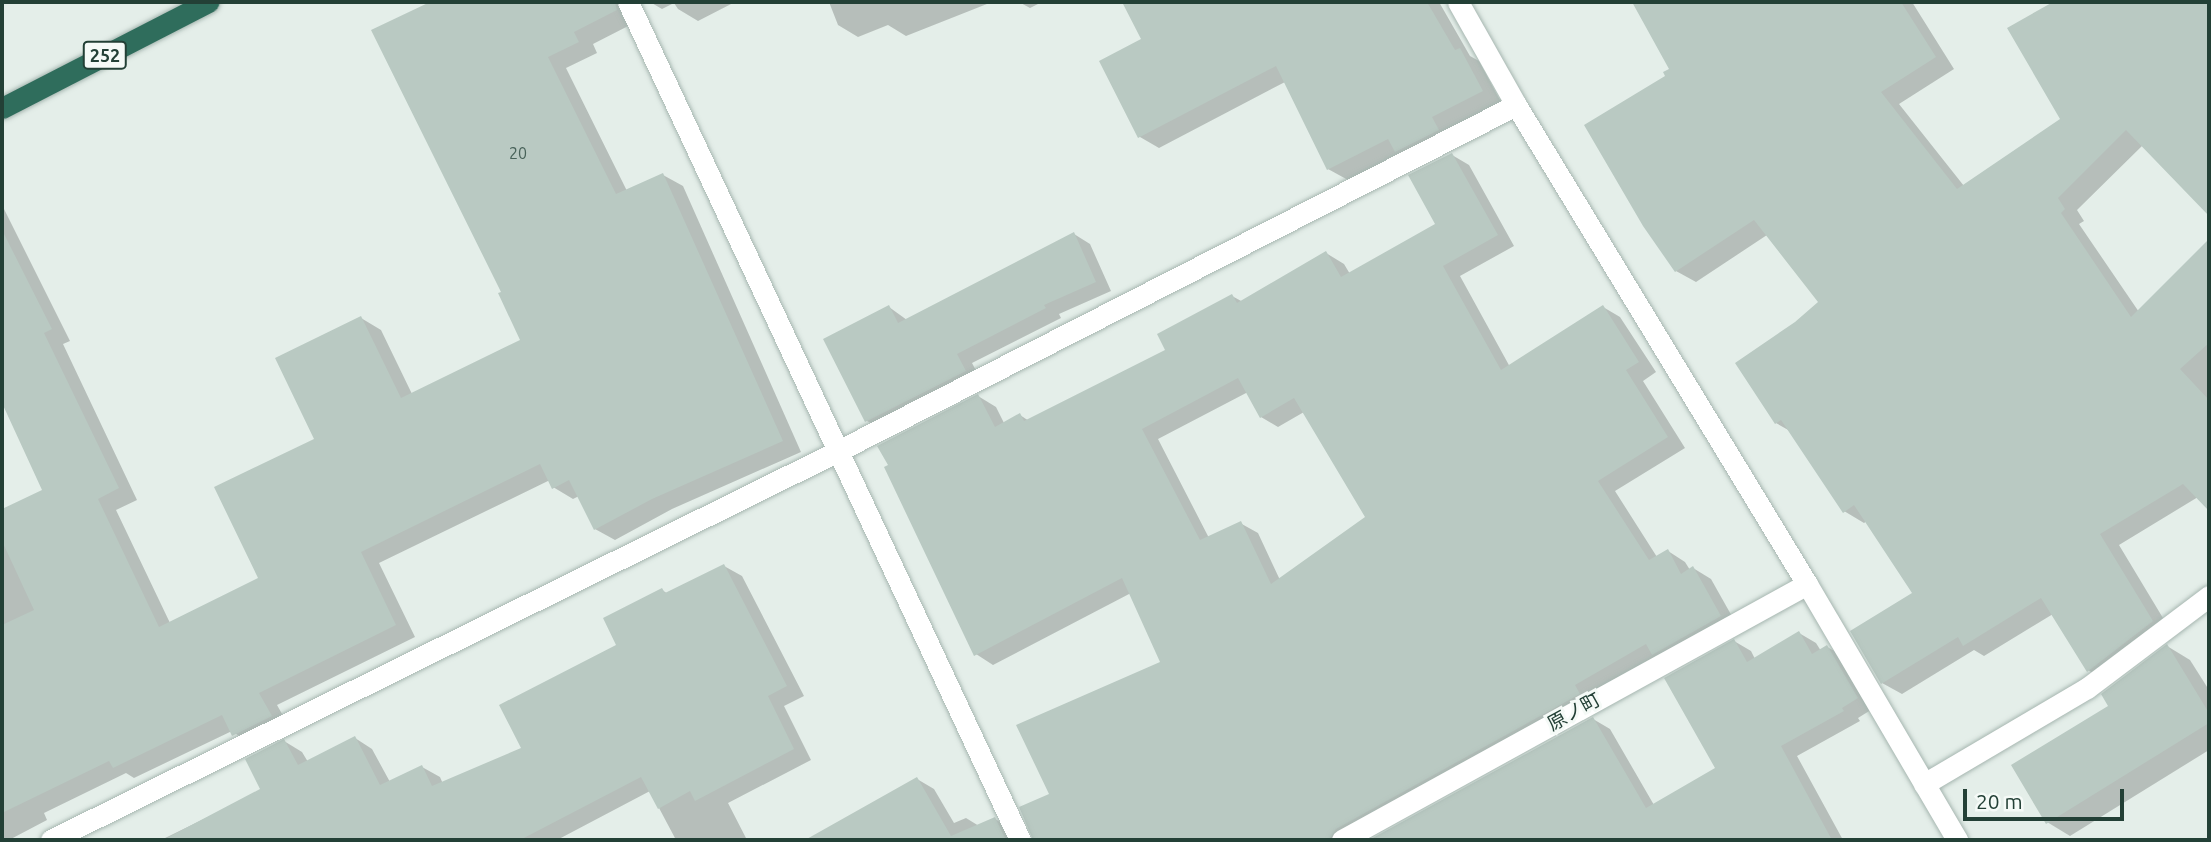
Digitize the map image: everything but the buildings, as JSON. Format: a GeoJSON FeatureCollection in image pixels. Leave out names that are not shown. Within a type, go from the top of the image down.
{"type":"FeatureCollection","features":[{"type":"Feature","properties":{"kind":"highway","name":"252"},"geometry":{"type":"LineString","coordinates":[[2,108],[208,2]]}},
{"type":"Feature","properties":{"kind":"street"},"geometry":{"type":"LineString","coordinates":[[628,2],[1020,840]]}},
{"type":"Feature","properties":{"kind":"street"},"geometry":{"type":"LineString","coordinates":[[1458,2],[1516,105],[1807,584],[1957,840]]}},
{"type":"Feature","properties":{"kind":"street"},"geometry":{"type":"LineString","coordinates":[[51,840],[838,451],[1516,105]]}},
{"type":"Feature","properties":{"kind":"street","name":"原ノ町"},"geometry":{"type":"LineString","coordinates":[[1342,840],[1807,584]]}},
{"type":"Feature","properties":{"kind":"street"},"geometry":{"type":"LineString","coordinates":[[1924,784],[2087,688],[2209,596]]}}]}
